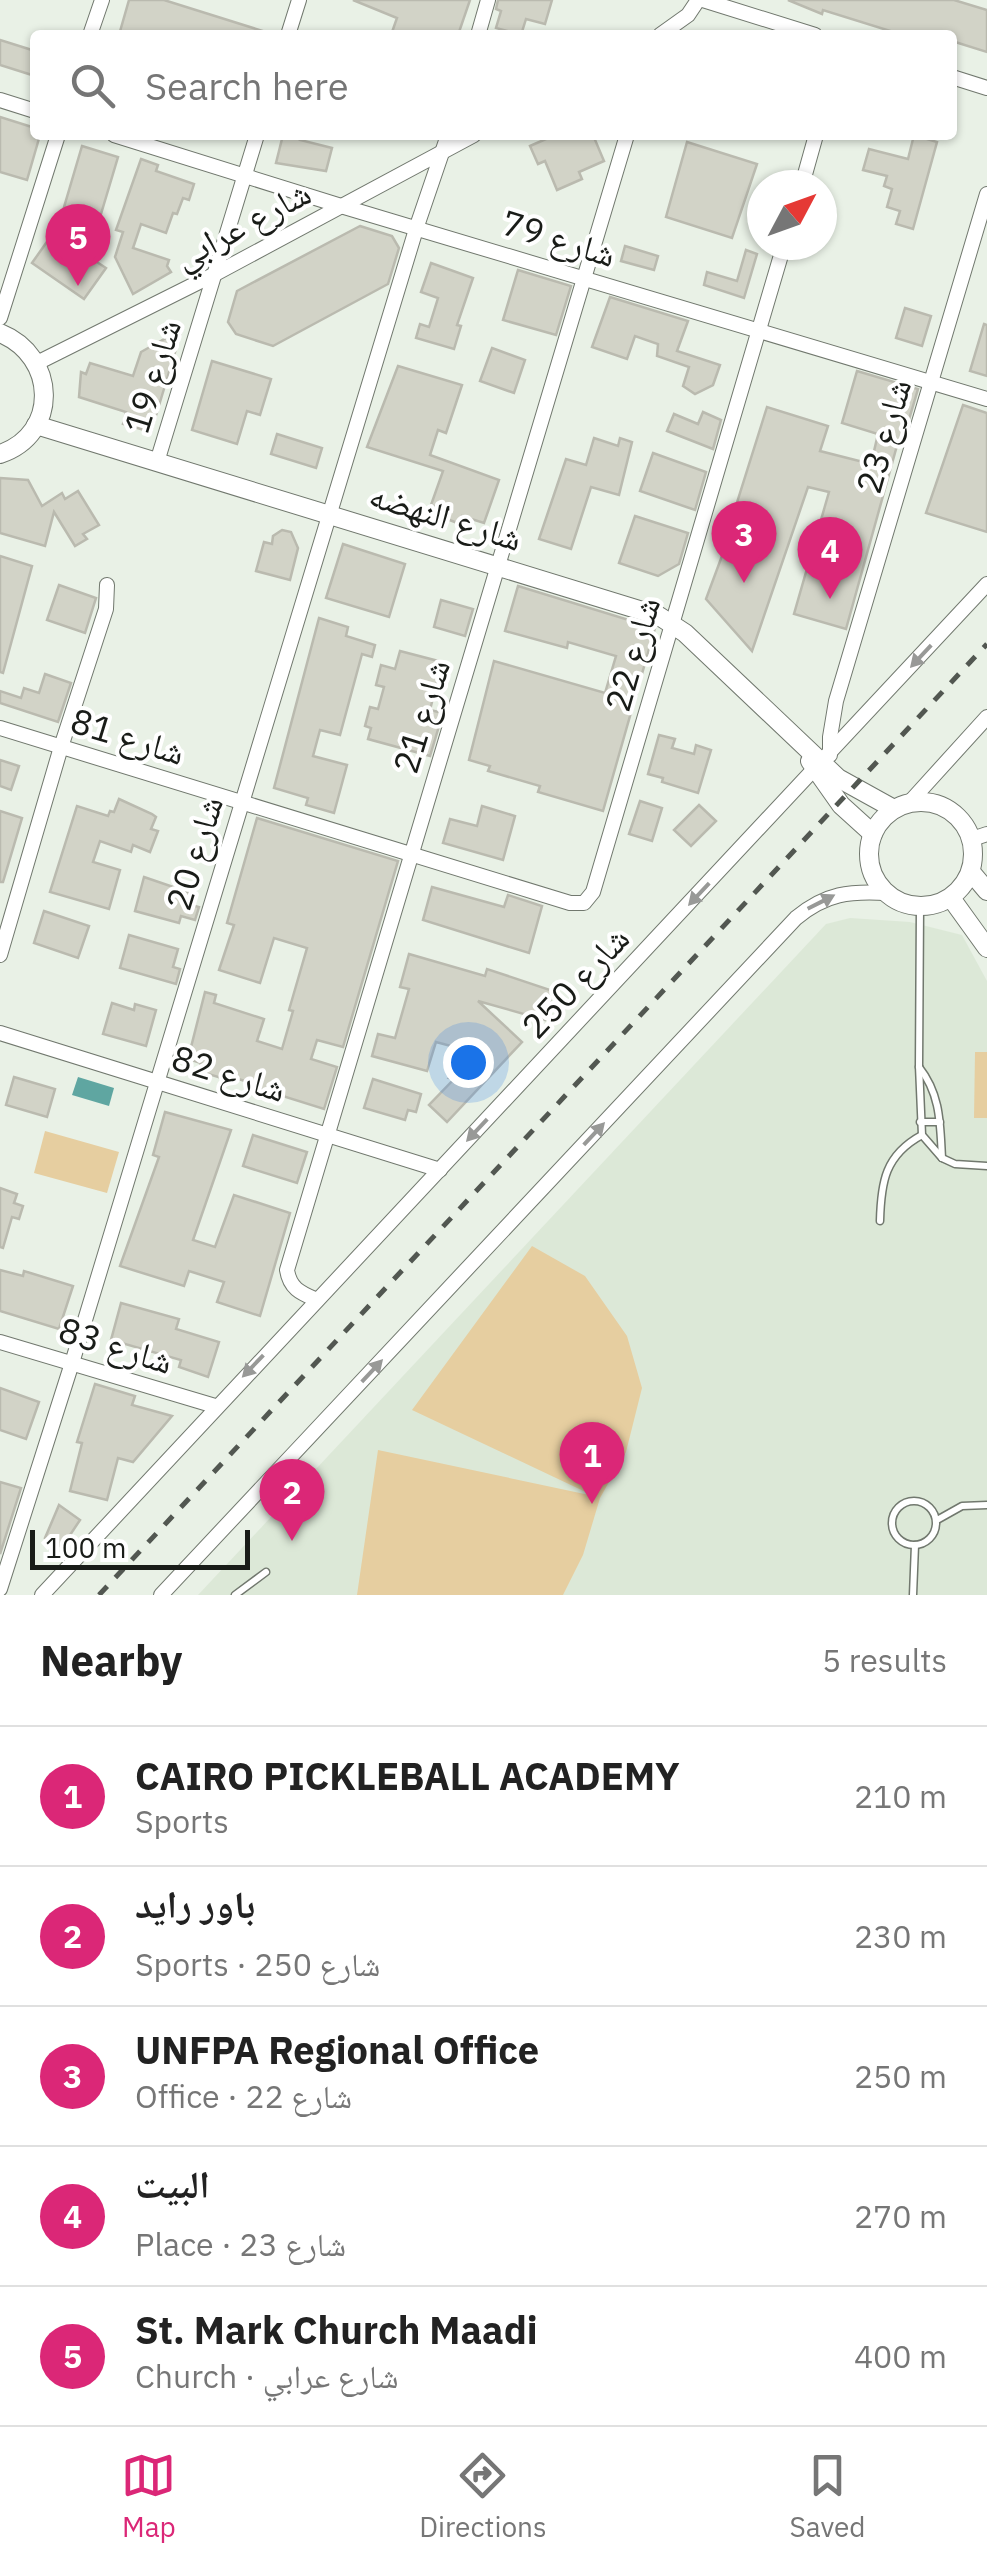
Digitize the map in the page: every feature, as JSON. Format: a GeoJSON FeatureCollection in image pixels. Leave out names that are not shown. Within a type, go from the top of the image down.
{"type":"FeatureCollection","features":[{"type":"Feature","properties":{"kind":"street"},"geometry":{"type":"LineString","coordinates":[[92,30],[102,0]]}},
{"type":"Feature","properties":{"kind":"street"},"geometry":{"type":"LineString","coordinates":[[290,30],[299,0]]}},
{"type":"Feature","properties":{"kind":"street"},"geometry":{"type":"LineString","coordinates":[[479,30],[488,0]]}},
{"type":"Feature","properties":{"kind":"street"},"geometry":{"type":"LineString","coordinates":[[667,30],[701,0],[800,30]]}},
{"type":"Feature","properties":{"kind":"street"},"geometry":{"type":"LineString","coordinates":[[957,79],[987,88]]}},
{"type":"Feature","properties":{"kind":"street"},"geometry":{"type":"LineString","coordinates":[[0,100],[30,109]]}},
{"type":"Feature","properties":{"kind":"street"},"geometry":{"type":"LineString","coordinates":[[0,318],[56,140]]}},
{"type":"Feature","properties":{"kind":"street","name":"شارع 79"},"geometry":{"type":"LineString","coordinates":[[131,140],[987,399]]}},
{"type":"Feature","properties":{"kind":"street","name":"شارع 19"},"geometry":{"type":"LineString","coordinates":[[157,462],[255,140]]}},
{"type":"Feature","properties":{"kind":"street","name":"شارع 20"},"geometry":{"type":"LineString","coordinates":[[0,1589],[72,1364],[417,226],[447,140]]}},
{"type":"Feature","properties":{"kind":"street","name":"شارع عرابي"},"geometry":{"type":"LineString","coordinates":[[36,363],[215,274],[465,140]]}},
{"type":"Feature","properties":{"kind":"street","name":"شارع 21"},"geometry":{"type":"LineString","coordinates":[[317,1300],[296,1290],[287,1270],[624,140]]}},
{"type":"Feature","properties":{"kind":"street"},"geometry":{"type":"LineString","coordinates":[[806,170],[815,140]]}},
{"type":"Feature","properties":{"kind":"street","name":"شارع 23"},"geometry":{"type":"LineString","coordinates":[[822,763],[836,701],[987,194]]}},
{"type":"Feature","properties":{"kind":"street","name":"شارع 22"},"geometry":{"type":"LineString","coordinates":[[410,854],[575,904],[588,900],[780,260]]}},
{"type":"Feature","properties":{"kind":"street"},"geometry":{"type":"LineString","coordinates":[[0,334],[26,349],[36,363],[44,394],[36,426],[25,440],[0,454]]}},
{"type":"Feature","properties":{"kind":"street","name":"شارع النهضه"},"geometry":{"type":"LineString","coordinates":[[36,426],[659,616],[856,790],[902,806]]}},
{"type":"Feature","properties":{"kind":"street","name":"شارع 250"},"geometry":{"type":"LineString","coordinates":[[42,1595],[987,584]]}},
{"type":"Feature","properties":{"kind":"street"},"geometry":{"type":"LineString","coordinates":[[0,955],[106,609],[107,585]]}},
{"type":"Feature","properties":{"kind":"street"},"geometry":{"type":"LineString","coordinates":[[902,806],[922,802],[948,809],[979,837],[971,872],[951,898],[920,907],[902,903],[886,893],[870,866],[869,850],[873,834],[987,716]]}},
{"type":"Feature","properties":{"kind":"street","name":"شارع 81"},"geometry":{"type":"LineString","coordinates":[[0,728],[410,854]]}},
{"type":"Feature","properties":{"kind":"street","name":"شارع النهضه"},"geometry":{"type":"LineString","coordinates":[[822,763],[841,805],[873,834]]}},
{"type":"Feature","properties":{"kind":"street"},"geometry":{"type":"LineString","coordinates":[[971,872],[987,891]]}},
{"type":"Feature","properties":{"kind":"street"},"geometry":{"type":"LineString","coordinates":[[161,1595],[796,918],[827,897],[854,892],[886,893]]}},
{"type":"Feature","properties":{"kind":"street"},"geometry":{"type":"LineString","coordinates":[[951,898],[987,948]]}},
{"type":"Feature","properties":{"kind":"street","name":"شارع 82"},"geometry":{"type":"LineString","coordinates":[[0,1033],[440,1170]]}},
{"type":"Feature","properties":{"kind":"street","name":"شارع 83"},"geometry":{"type":"LineString","coordinates":[[0,1342],[215,1406]]}},
{"type":"Feature","properties":{"kind":"lane"},"geometry":{"type":"LineString","coordinates":[[920,907],[922,1135],[942,1158],[955,1164],[987,1166]]}},
{"type":"Feature","properties":{"kind":"lane"},"geometry":{"type":"LineString","coordinates":[[919,1066],[935,1092],[942,1158]]}},
{"type":"Feature","properties":{"kind":"lane"},"geometry":{"type":"LineString","coordinates":[[920,1122],[940,1122]]}},
{"type":"Feature","properties":{"kind":"lane"},"geometry":{"type":"LineString","coordinates":[[880,1221],[881,1182],[887,1167],[908,1143],[922,1135]]}},
{"type":"Feature","properties":{"kind":"lane"},"geometry":{"type":"LineString","coordinates":[[915,1546],[898,1538],[893,1530],[892,1521],[900,1505],[909,1501],[927,1504],[937,1520]]}},
{"type":"Feature","properties":{"kind":"lane"},"geometry":{"type":"LineString","coordinates":[[915,1546],[931,1538],[937,1520],[962,1506],[987,1505]]}},
{"type":"Feature","properties":{"kind":"lane"},"geometry":{"type":"LineString","coordinates":[[913,1595],[915,1546]]}},
{"type":"Feature","properties":{"kind":"lane"},"geometry":{"type":"LineString","coordinates":[[235,1595],[266,1572]]}},
{"type":"Feature","properties":{"kind":"shaded area"},"geometry":{"type":"Polygon","coordinates":[[[850,918],[910,922],[962,935],[987,981],[987,1595],[198,1595],[826,924],[850,918]]]}},
{"type":"Feature","properties":{"kind":"shaded area"},"geometry":{"type":"Polygon","coordinates":[[[975,1052],[987,1052],[987,1118],[974,1118],[975,1052]]]}},
{"type":"Feature","properties":{"kind":"shaded area"},"geometry":{"type":"Polygon","coordinates":[[[45,1131],[119,1152],[107,1193],[34,1173],[45,1131]]]}},
{"type":"Feature","properties":{"kind":"shaded area"},"geometry":{"type":"Polygon","coordinates":[[[532,1246],[585,1276],[627,1336],[642,1388],[626,1452],[600,1498],[583,1555],[563,1595],[357,1595],[378,1450],[594,1496],[412,1410],[532,1246]]]}},
{"type":"Feature","properties":{"kind":"water"},"geometry":{"type":"Polygon","coordinates":[[[78,1077],[114,1088],[109,1106],[72,1095],[78,1077]]]}},
{"type":"Feature","properties":{"kind":"building"},"geometry":{"type":"Polygon","coordinates":[[[129,0],[164,0],[260,30],[120,30],[129,0]]]}},
{"type":"Feature","properties":{"kind":"building"},"geometry":{"type":"Polygon","coordinates":[[[353,0],[470,0],[460,30],[393,30],[397,18],[353,0]]]}},
{"type":"Feature","properties":{"kind":"building"},"geometry":{"type":"Polygon","coordinates":[[[498,0],[552,0],[545,24],[526,19],[523,30],[496,28],[501,11],[496,9],[498,0]]]}},
{"type":"Feature","properties":{"kind":"building"},"geometry":{"type":"Polygon","coordinates":[[[788,0],[954,0],[987,10],[987,52],[957,43],[957,30],[887,30],[823,10],[822,14],[788,0]]]}},
{"type":"Feature","properties":{"kind":"building"},"geometry":{"type":"Polygon","coordinates":[[[0,40],[30,49],[30,74],[0,65],[0,40]]]}},
{"type":"Feature","properties":{"kind":"building"},"geometry":{"type":"Polygon","coordinates":[[[0,117],[30,126],[30,140],[39,140],[27,180],[0,172],[0,117]]]}},
{"type":"Feature","properties":{"kind":"building"},"geometry":{"type":"Polygon","coordinates":[[[282,140],[332,148],[326,171],[276,163],[282,140]]]}},
{"type":"Feature","properties":{"kind":"building"},"geometry":{"type":"Polygon","coordinates":[[[544,140],[595,140],[604,161],[579,172],[582,179],[557,190],[545,161],[538,164],[530,146],[544,140]]]}},
{"type":"Feature","properties":{"kind":"building"},"geometry":{"type":"Polygon","coordinates":[[[913,140],[937,142],[913,229],[896,224],[900,211],[887,207],[892,189],[884,186],[887,176],[863,170],[869,149],[908,159],[913,140]]]}},
{"type":"Feature","properties":{"kind":"building"},"geometry":{"type":"Polygon","coordinates":[[[687,142],[757,164],[755,170],[747,170],[747,194],[732,238],[666,217],[687,142]]]}},
{"type":"Feature","properties":{"kind":"building"},"geometry":{"type":"Polygon","coordinates":[[[82,146],[118,157],[98,224],[62,214],[82,146]]]}},
{"type":"Feature","properties":{"kind":"building"},"geometry":{"type":"Polygon","coordinates":[[[141,159],[158,165],[156,171],[194,184],[189,200],[183,198],[177,214],[173,213],[166,233],[141,224],[133,248],[169,260],[171,272],[133,294],[115,257],[123,232],[116,230],[141,159]]]}},
{"type":"Feature","properties":{"kind":"building"},"geometry":{"type":"Polygon","coordinates":[[[360,226],[392,236],[399,248],[388,284],[273,346],[236,334],[228,322],[237,291],[360,226]]]}},
{"type":"Feature","properties":{"kind":"building"},"geometry":{"type":"Polygon","coordinates":[[[70,231],[86,242],[80,251],[106,268],[84,299],[32,263],[51,236],[61,243],[70,231]]]}},
{"type":"Feature","properties":{"kind":"building"},"geometry":{"type":"Polygon","coordinates":[[[625,246],[658,256],[654,270],[621,261],[625,246]]]}},
{"type":"Feature","properties":{"kind":"building"},"geometry":{"type":"Polygon","coordinates":[[[746,250],[747,260],[755,260],[744,298],[704,285],[707,272],[737,281],[746,250]]]}},
{"type":"Feature","properties":{"kind":"building"},"geometry":{"type":"Polygon","coordinates":[[[431,263],[473,278],[457,325],[461,326],[454,349],[416,338],[420,324],[429,327],[438,298],[421,292],[431,263]]]}},
{"type":"Feature","properties":{"kind":"building"},"geometry":{"type":"Polygon","coordinates":[[[518,270],[571,286],[556,335],[503,320],[518,270]]]}},
{"type":"Feature","properties":{"kind":"building"},"geometry":{"type":"Polygon","coordinates":[[[610,297],[688,321],[677,351],[720,365],[713,385],[695,394],[683,386],[689,367],[657,356],[658,344],[635,336],[627,359],[592,347],[610,297]]]}},
{"type":"Feature","properties":{"kind":"building"},"geometry":{"type":"Polygon","coordinates":[[[905,308],[931,316],[922,346],[896,338],[905,308]]]}},
{"type":"Feature","properties":{"kind":"building"},"geometry":{"type":"Polygon","coordinates":[[[984,324],[987,325],[987,376],[970,371],[984,324]]]}},
{"type":"Feature","properties":{"kind":"building"},"geometry":{"type":"Polygon","coordinates":[[[182,329],[151,432],[123,424],[126,412],[79,397],[81,372],[86,374],[90,363],[133,376],[141,352],[182,329]]]}},
{"type":"Feature","properties":{"kind":"building"},"geometry":{"type":"Polygon","coordinates":[[[492,348],[525,360],[514,393],[480,381],[492,348]]]}},
{"type":"Feature","properties":{"kind":"building"},"geometry":{"type":"Polygon","coordinates":[[[212,361],[271,379],[260,415],[247,411],[237,444],[192,430],[212,361]]]}},
{"type":"Feature","properties":{"kind":"building"},"geometry":{"type":"Polygon","coordinates":[[[398,366],[462,385],[446,433],[438,430],[430,455],[499,480],[484,523],[462,516],[460,524],[439,516],[442,509],[431,505],[443,471],[367,447],[398,366]]]}},
{"type":"Feature","properties":{"kind":"building"},"geometry":{"type":"Polygon","coordinates":[[[857,371],[918,389],[902,443],[898,442],[846,629],[794,614],[829,492],[808,487],[752,651],[706,599],[732,529],[729,528],[767,407],[828,426],[820,451],[871,464],[878,434],[842,423],[857,371]]]}},
{"type":"Feature","properties":{"kind":"building"},"geometry":{"type":"Polygon","coordinates":[[[963,405],[987,413],[987,532],[926,513],[963,405]]]}},
{"type":"Feature","properties":{"kind":"building"},"geometry":{"type":"Polygon","coordinates":[[[703,412],[721,420],[713,449],[667,431],[674,414],[698,424],[703,412]]]}},
{"type":"Feature","properties":{"kind":"building"},"geometry":{"type":"Polygon","coordinates":[[[277,434],[322,448],[316,468],[271,454],[277,434]]]}},
{"type":"Feature","properties":{"kind":"building"},"geometry":{"type":"Polygon","coordinates":[[[594,438],[618,446],[620,438],[632,442],[619,495],[591,487],[571,549],[539,539],[566,459],[586,465],[594,438]]]}},
{"type":"Feature","properties":{"kind":"building"},"geometry":{"type":"Polygon","coordinates":[[[653,453],[706,472],[695,510],[640,491],[653,453]]]}},
{"type":"Feature","properties":{"kind":"building"},"geometry":{"type":"Polygon","coordinates":[[[0,478],[28,480],[42,506],[62,493],[65,499],[78,491],[99,525],[83,534],[87,539],[75,546],[54,512],[45,546],[0,533],[0,478]]]}},
{"type":"Feature","properties":{"kind":"building"},"geometry":{"type":"Polygon","coordinates":[[[635,516],[688,533],[679,564],[658,576],[619,563],[635,516]]]}},
{"type":"Feature","properties":{"kind":"building"},"geometry":{"type":"Polygon","coordinates":[[[282,530],[291,532],[298,548],[290,580],[256,571],[264,542],[272,544],[273,536],[282,530]]]}},
{"type":"Feature","properties":{"kind":"building"},"geometry":{"type":"Polygon","coordinates":[[[343,544],[405,564],[389,617],[326,598],[343,544]]]}},
{"type":"Feature","properties":{"kind":"building"},"geometry":{"type":"Polygon","coordinates":[[[0,556],[32,566],[3,673],[0,672],[0,556]]]}},
{"type":"Feature","properties":{"kind":"building"},"geometry":{"type":"Polygon","coordinates":[[[59,585],[96,598],[85,633],[47,620],[59,585]]]}},
{"type":"Feature","properties":{"kind":"building"},"geometry":{"type":"Polygon","coordinates":[[[518,586],[655,628],[603,811],[538,792],[540,786],[488,771],[490,766],[469,760],[494,661],[605,693],[616,656],[568,642],[567,648],[505,631],[518,586]]]}},
{"type":"Feature","properties":{"kind":"building"},"geometry":{"type":"Polygon","coordinates":[[[441,600],[473,609],[465,636],[434,627],[441,600]]]}},
{"type":"Feature","properties":{"kind":"building"},"geometry":{"type":"Polygon","coordinates":[[[319,618],[348,627],[346,636],[375,645],[372,657],[362,654],[340,735],[320,730],[313,756],[347,765],[334,813],[306,805],[308,798],[274,788],[319,618]]]}},
{"type":"Feature","properties":{"kind":"building"},"geometry":{"type":"Polygon","coordinates":[[[400,651],[442,662],[430,710],[443,713],[430,756],[368,739],[371,728],[365,726],[370,707],[378,709],[384,687],[376,685],[381,665],[395,669],[400,651]]]}},
{"type":"Feature","properties":{"kind":"building"},"geometry":{"type":"Polygon","coordinates":[[[45,674],[71,683],[58,722],[0,703],[0,691],[21,698],[24,688],[39,693],[45,674]]]}},
{"type":"Feature","properties":{"kind":"building"},"geometry":{"type":"Polygon","coordinates":[[[659,735],[675,739],[672,748],[694,754],[696,745],[711,750],[698,793],[648,774],[659,735]]]}},
{"type":"Feature","properties":{"kind":"building"},"geometry":{"type":"Polygon","coordinates":[[[0,760],[19,766],[11,790],[0,786],[0,760]]]}},
{"type":"Feature","properties":{"kind":"building"},"geometry":{"type":"Polygon","coordinates":[[[119,799],[156,817],[151,829],[158,831],[150,852],[133,845],[131,852],[100,841],[93,862],[120,870],[109,909],[50,892],[77,806],[108,816],[119,799]]]}},
{"type":"Feature","properties":{"kind":"building"},"geometry":{"type":"Polygon","coordinates":[[[640,801],[662,808],[652,841],[629,834],[640,801]]]}},
{"type":"Feature","properties":{"kind":"building"},"geometry":{"type":"Polygon","coordinates":[[[699,805],[716,821],[691,846],[674,830],[699,805]]]}},
{"type":"Feature","properties":{"kind":"building"},"geometry":{"type":"Polygon","coordinates":[[[482,806],[515,816],[503,860],[443,843],[450,819],[477,826],[482,806]]]}},
{"type":"Feature","properties":{"kind":"building"},"geometry":{"type":"Polygon","coordinates":[[[0,811],[22,818],[3,882],[0,882],[0,811]]]}},
{"type":"Feature","properties":{"kind":"building"},"geometry":{"type":"Polygon","coordinates":[[[257,818],[398,861],[343,1047],[317,1040],[311,1059],[337,1067],[324,1109],[232,1077],[231,1081],[205,1073],[199,1068],[201,1063],[188,1059],[205,992],[216,995],[214,1003],[264,1019],[257,1041],[282,1049],[293,1011],[289,1010],[307,948],[274,938],[260,983],[219,970],[234,925],[227,923],[257,818]]]}},
{"type":"Feature","properties":{"kind":"building"},"geometry":{"type":"Polygon","coordinates":[[[144,877],[191,893],[188,904],[199,907],[195,920],[181,916],[179,923],[135,911],[144,877]]]}},
{"type":"Feature","properties":{"kind":"building"},"geometry":{"type":"Polygon","coordinates":[[[432,887],[504,907],[508,895],[542,906],[529,953],[423,920],[432,887]]]}},
{"type":"Feature","properties":{"kind":"building"},"geometry":{"type":"Polygon","coordinates":[[[44,911],[89,926],[78,958],[34,943],[44,911]]]}},
{"type":"Feature","properties":{"kind":"building"},"geometry":{"type":"Polygon","coordinates":[[[129,935],[178,949],[173,967],[180,969],[176,984],[120,968],[129,935]]]}},
{"type":"Feature","properties":{"kind":"building"},"geometry":{"type":"Polygon","coordinates":[[[409,954],[485,976],[487,969],[553,991],[545,1020],[478,1001],[522,1042],[447,1122],[429,1105],[454,1079],[449,1078],[458,1068],[454,1064],[466,1050],[436,1042],[427,1071],[372,1056],[378,1034],[395,1038],[409,989],[400,987],[409,954]]]}},
{"type":"Feature","properties":{"kind":"building"},"geometry":{"type":"Polygon","coordinates":[[[112,1003],[134,1010],[135,1004],[156,1010],[146,1046],[103,1034],[112,1003]]]}},
{"type":"Feature","properties":{"kind":"building"},"geometry":{"type":"Polygon","coordinates":[[[14,1077],[55,1089],[47,1117],[6,1105],[14,1077]]]}},
{"type":"Feature","properties":{"kind":"building"},"geometry":{"type":"Polygon","coordinates":[[[373,1079],[421,1094],[416,1112],[408,1110],[405,1120],[364,1108],[373,1079]]]}},
{"type":"Feature","properties":{"kind":"building"},"geometry":{"type":"Polygon","coordinates":[[[165,1112],[231,1130],[193,1240],[215,1247],[234,1195],[290,1213],[260,1316],[217,1302],[224,1282],[189,1271],[184,1286],[120,1266],[159,1157],[153,1155],[165,1112]]]}},
{"type":"Feature","properties":{"kind":"building"},"geometry":{"type":"Polygon","coordinates":[[[253,1135],[307,1152],[297,1183],[243,1166],[253,1135]]]}},
{"type":"Feature","properties":{"kind":"building"},"geometry":{"type":"Polygon","coordinates":[[[0,1188],[17,1194],[14,1203],[23,1206],[19,1219],[12,1217],[3,1248],[0,1247],[0,1188]]]}},
{"type":"Feature","properties":{"kind":"building"},"geometry":{"type":"Polygon","coordinates":[[[0,1270],[23,1276],[24,1271],[73,1286],[59,1329],[0,1311],[0,1270]]]}},
{"type":"Feature","properties":{"kind":"building"},"geometry":{"type":"Polygon","coordinates":[[[121,1303],[179,1319],[176,1329],[219,1342],[208,1377],[179,1367],[181,1360],[111,1340],[121,1303]]]}},
{"type":"Feature","properties":{"kind":"building"},"geometry":{"type":"Polygon","coordinates":[[[95,1384],[135,1396],[132,1405],[172,1416],[133,1462],[118,1458],[107,1500],[70,1491],[82,1443],[77,1442],[95,1384]]]}},
{"type":"Feature","properties":{"kind":"building"},"geometry":{"type":"Polygon","coordinates":[[[0,1388],[39,1402],[26,1439],[0,1430],[0,1388]]]}},
{"type":"Feature","properties":{"kind":"building"},"geometry":{"type":"Polygon","coordinates":[[[0,1482],[21,1488],[0,1554],[0,1482]]]}},
{"type":"Feature","properties":{"kind":"building"},"geometry":{"type":"Polygon","coordinates":[[[59,1505],[80,1520],[62,1547],[45,1538],[59,1505]]]}},
{"type":"Feature","properties":{"kind":"railway"},"geometry":{"type":"LineString","coordinates":[[99,1595],[987,644]]}},
{"type":"Feature","properties":{"kind":"place","name":"St. Mark Church Maadi"},"geometry":{"type":"Point","coordinates":[78,286]}},
{"type":"Feature","properties":{"kind":"place","name":"UNFPA Regional Office"},"geometry":{"type":"Point","coordinates":[744,583]}},
{"type":"Feature","properties":{"kind":"place","name":"البيت"},"geometry":{"type":"Point","coordinates":[830,599]}},
{"type":"Feature","properties":{"kind":"place","name":"CAIRO PICKLEBALL ACADEMY"},"geometry":{"type":"Point","coordinates":[592,1504]}},
{"type":"Feature","properties":{"kind":"place","name":"باور رايد"},"geometry":{"type":"Point","coordinates":[292,1541]}}]}
